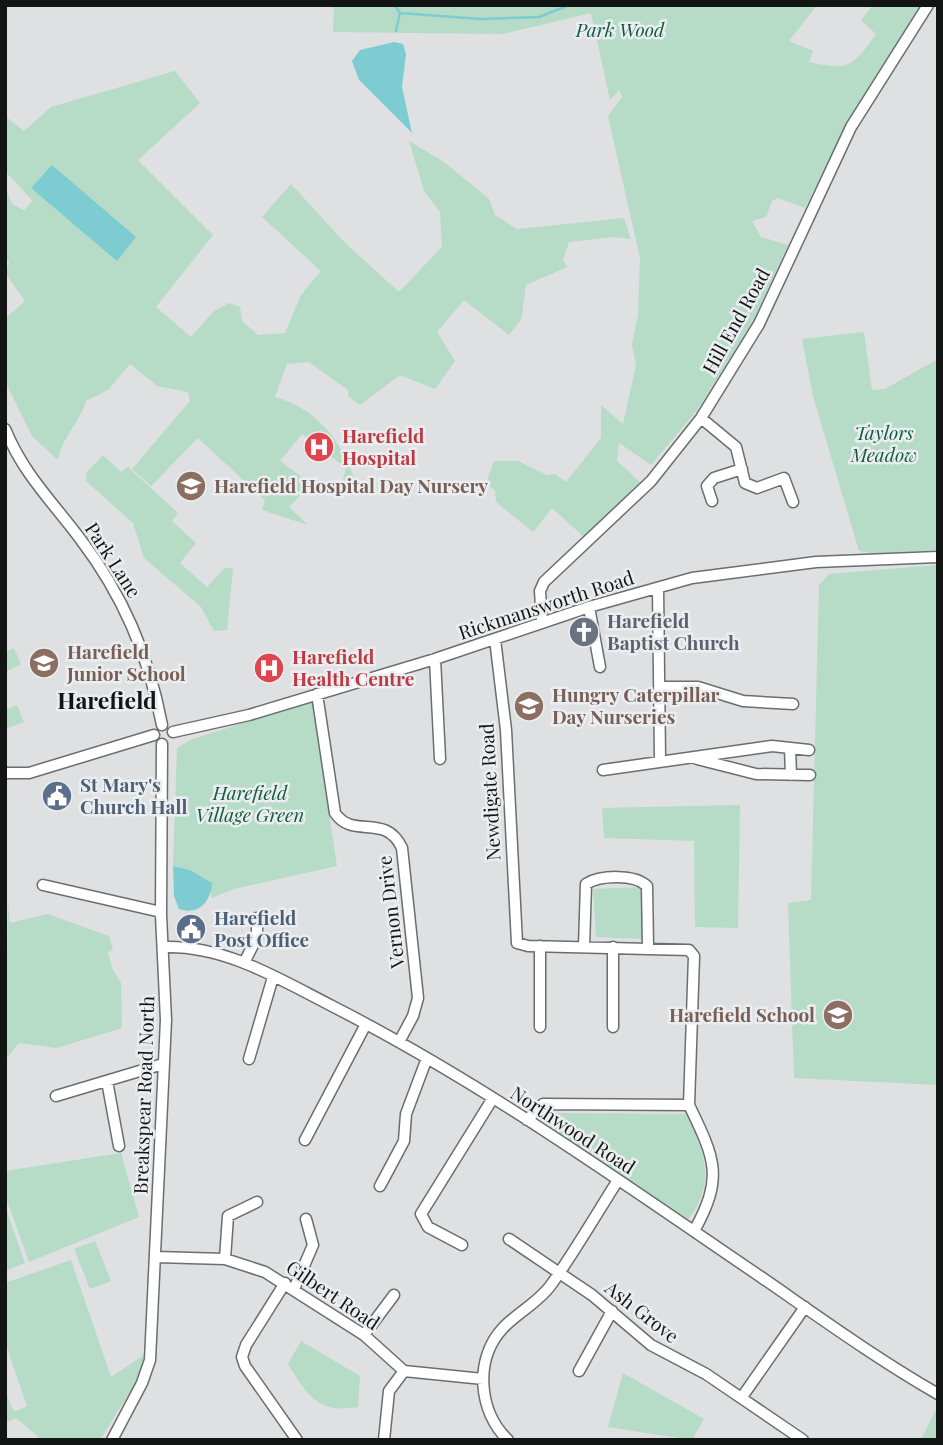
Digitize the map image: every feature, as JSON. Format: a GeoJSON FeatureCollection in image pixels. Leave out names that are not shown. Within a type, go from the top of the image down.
{"type":"FeatureCollection","features":[{"type":"Feature","properties":{"kind":"street","name":"Hill End Road"},"geometry":{"type":"LineString","coordinates":[[542,622],[540,591],[544,582],[651,481],[701,418],[759,324],[851,127],[928,5]]}},
{"type":"Feature","properties":{"kind":"street"},"geometry":{"type":"LineString","coordinates":[[701,418],[736,447],[745,483],[757,488],[784,478],[793,502]]}},
{"type":"Feature","properties":{"kind":"street","name":"Park Lane"},"geometry":{"type":"LineString","coordinates":[[5,429],[32,481],[80,540],[125,611],[142,646],[162,725]]}},
{"type":"Feature","properties":{"kind":"street"},"geometry":{"type":"LineString","coordinates":[[712,500],[707,486],[713,478],[742,469]]}},
{"type":"Feature","properties":{"kind":"street","name":"Rickmansworth Road"},"geometry":{"type":"LineString","coordinates":[[173,732],[227,721],[435,659],[589,607],[692,578],[816,562],[938,557]]}},
{"type":"Feature","properties":{"kind":"street"},"geometry":{"type":"LineString","coordinates":[[659,589],[660,760]]}},
{"type":"Feature","properties":{"kind":"street"},"geometry":{"type":"LineString","coordinates":[[589,607],[600,667]]}},
{"type":"Feature","properties":{"kind":"street","name":"Newdigate Road"},"geometry":{"type":"LineString","coordinates":[[495,639],[506,730],[517,943],[540,946]]}},
{"type":"Feature","properties":{"kind":"street"},"geometry":{"type":"LineString","coordinates":[[435,659],[439,759]]}},
{"type":"Feature","properties":{"kind":"street"},"geometry":{"type":"LineString","coordinates":[[660,687],[698,687],[743,701],[793,704]]}},
{"type":"Feature","properties":{"kind":"street","name":"Vernon Drive"},"geometry":{"type":"LineString","coordinates":[[317,694],[335,813],[350,825],[384,829],[402,848],[418,998],[399,1042]]}},
{"type":"Feature","properties":{"kind":"street"},"geometry":{"type":"LineString","coordinates":[[5,773],[29,773],[154,735],[162,725],[170,727],[173,732],[171,741],[162,744],[154,735]]}},
{"type":"Feature","properties":{"kind":"street","name":"Breakspear Road North"},"geometry":{"type":"LineString","coordinates":[[112,1440],[142,1383],[150,1360],[163,1064],[162,744]]}},
{"type":"Feature","properties":{"kind":"street"},"geometry":{"type":"LineString","coordinates":[[603,770],[772,746],[809,750]]}},
{"type":"Feature","properties":{"kind":"street"},"geometry":{"type":"LineString","coordinates":[[790,748],[791,775]]}},
{"type":"Feature","properties":{"kind":"street"},"geometry":{"type":"LineString","coordinates":[[690,757],[756,774],[810,775]]}},
{"type":"Feature","properties":{"kind":"street"},"geometry":{"type":"LineString","coordinates":[[584,947],[586,884],[593,879],[636,878],[647,886],[648,947]]}},
{"type":"Feature","properties":{"kind":"street"},"geometry":{"type":"LineString","coordinates":[[43,885],[161,912]]}},
{"type":"Feature","properties":{"kind":"street"},"geometry":{"type":"LineString","coordinates":[[244,963],[257,937],[257,918]]}},
{"type":"Feature","properties":{"kind":"street"},"geometry":{"type":"LineString","coordinates":[[540,1027],[540,946],[683,947],[694,956],[689,1105],[710,1153],[713,1181],[711,1199],[694,1231]]}},
{"type":"Feature","properties":{"kind":"street","name":"Northwood Road"},"geometry":{"type":"LineString","coordinates":[[164,947],[198,948],[244,963],[427,1058],[527,1120],[938,1394]]}},
{"type":"Feature","properties":{"kind":"street"},"geometry":{"type":"LineString","coordinates":[[613,947],[613,1027]]}},
{"type":"Feature","properties":{"kind":"street"},"geometry":{"type":"LineString","coordinates":[[249,1059],[273,977]]}},
{"type":"Feature","properties":{"kind":"street"},"geometry":{"type":"LineString","coordinates":[[305,1140],[366,1024]]}},
{"type":"Feature","properties":{"kind":"street"},"geometry":{"type":"LineString","coordinates":[[380,1186],[404,1141],[406,1114],[427,1058]]}},
{"type":"Feature","properties":{"kind":"street"},"geometry":{"type":"LineString","coordinates":[[56,1096],[163,1064]]}},
{"type":"Feature","properties":{"kind":"street"},"geometry":{"type":"LineString","coordinates":[[107,1081],[119,1146]]}},
{"type":"Feature","properties":{"kind":"street"},"geometry":{"type":"LineString","coordinates":[[462,1245],[428,1227],[421,1214],[493,1098]]}},
{"type":"Feature","properties":{"kind":"street"},"geometry":{"type":"LineString","coordinates":[[527,1120],[543,1104],[689,1105]]}},
{"type":"Feature","properties":{"kind":"street"},"geometry":{"type":"LineString","coordinates":[[504,1439],[488,1408],[483,1379],[486,1357],[501,1330],[539,1299],[559,1273],[618,1180]]}},
{"type":"Feature","properties":{"kind":"street"},"geometry":{"type":"LineString","coordinates":[[225,1259],[228,1216],[257,1202]]}},
{"type":"Feature","properties":{"kind":"street"},"geometry":{"type":"LineString","coordinates":[[294,1289],[313,1245],[306,1219]]}},
{"type":"Feature","properties":{"kind":"street","name":"Ash Grove"},"geometry":{"type":"LineString","coordinates":[[509,1240],[612,1311],[651,1345],[706,1374],[803,1440]]}},
{"type":"Feature","properties":{"kind":"street","name":"Gilbert Road"},"geometry":{"type":"LineString","coordinates":[[156,1257],[225,1259],[265,1272],[364,1335],[404,1371]]}},
{"type":"Feature","properties":{"kind":"street"},"geometry":{"type":"LineString","coordinates":[[285,1283],[246,1345],[242,1356],[245,1366],[297,1440]]}},
{"type":"Feature","properties":{"kind":"street"},"geometry":{"type":"LineString","coordinates":[[364,1335],[394,1295]]}},
{"type":"Feature","properties":{"kind":"street"},"geometry":{"type":"LineString","coordinates":[[742,1397],[805,1307]]}},
{"type":"Feature","properties":{"kind":"street"},"geometry":{"type":"LineString","coordinates":[[579,1371],[612,1311]]}},
{"type":"Feature","properties":{"kind":"street"},"geometry":{"type":"LineString","coordinates":[[384,1440],[389,1391],[404,1371],[483,1379]]}},
{"type":"Feature","properties":{"kind":"green space","name":"Park Wood"},"geometry":{"type":"Polygon","coordinates":[[[334,5],[817,5],[789,41],[813,51],[809,62],[841,66],[855,60],[876,34],[861,20],[873,5],[935,5],[860,120],[842,134],[805,208],[778,198],[772,201],[766,217],[752,221],[761,237],[788,245],[754,320],[698,409],[651,465],[619,443],[617,461],[640,482],[584,537],[552,508],[533,532],[496,502],[495,491],[486,483],[494,461],[518,461],[547,475],[555,474],[566,482],[601,438],[601,405],[623,424],[636,365],[632,345],[638,315],[640,258],[608,116],[622,97],[619,90],[610,100],[591,13],[503,34],[333,32],[334,5]]]}},
{"type":"Feature","properties":{"kind":"green space"},"geometry":{"type":"Polygon","coordinates":[[[175,71],[200,103],[138,160],[213,235],[156,307],[191,337],[214,311],[229,303],[240,307],[242,321],[258,335],[285,333],[301,295],[321,271],[262,217],[291,184],[346,244],[399,292],[442,247],[440,212],[424,191],[409,141],[444,162],[489,199],[495,215],[517,229],[624,218],[631,239],[615,237],[569,242],[563,260],[567,267],[526,285],[521,320],[509,335],[464,300],[437,332],[455,361],[435,389],[400,375],[360,405],[348,396],[348,390],[309,362],[287,364],[275,397],[305,410],[328,431],[345,457],[357,488],[353,493],[343,480],[346,468],[302,434],[280,461],[311,484],[289,507],[308,525],[262,510],[265,500],[198,438],[151,486],[132,469],[190,401],[188,392],[157,386],[130,364],[108,390],[86,401],[63,444],[58,460],[32,436],[5,381],[5,319],[25,301],[5,273],[9,262],[5,256],[5,188],[13,205],[24,210],[33,201],[5,171],[5,116],[24,131],[51,107],[175,71]]]}},
{"type":"Feature","properties":{"kind":"green space","name":"Taylors Meadow"},"geometry":{"type":"Polygon","coordinates":[[[864,332],[872,390],[885,389],[938,359],[938,550],[877,554],[859,551],[813,396],[802,339],[864,332]]]}},
{"type":"Feature","properties":{"kind":"green space"},"geometry":{"type":"Polygon","coordinates":[[[103,455],[121,472],[128,467],[178,513],[172,521],[196,543],[180,563],[207,587],[225,568],[233,568],[227,630],[214,631],[201,607],[144,558],[133,523],[86,481],[87,472],[103,455]]]}},
{"type":"Feature","properties":{"kind":"green space"},"geometry":{"type":"Polygon","coordinates":[[[938,565],[938,1085],[794,1078],[788,903],[811,900],[819,585],[829,574],[938,565]]]}},
{"type":"Feature","properties":{"kind":"green space"},"geometry":{"type":"Polygon","coordinates":[[[14,648],[21,664],[5,672],[5,652],[14,648]]]}},
{"type":"Feature","properties":{"kind":"green space","name":"Harefield Village Green"},"geometry":{"type":"Polygon","coordinates":[[[312,701],[337,866],[234,889],[211,898],[211,883],[190,870],[173,866],[177,748],[190,740],[312,701]]]}},
{"type":"Feature","properties":{"kind":"green space"},"geometry":{"type":"Polygon","coordinates":[[[17,705],[24,722],[5,729],[5,710],[17,705]]]}},
{"type":"Feature","properties":{"kind":"green space"},"geometry":{"type":"Polygon","coordinates":[[[740,805],[738,928],[695,927],[694,841],[604,838],[602,808],[740,805]]]}},
{"type":"Feature","properties":{"kind":"green space"},"geometry":{"type":"Polygon","coordinates":[[[642,887],[644,939],[596,937],[593,889],[642,887]]]}},
{"type":"Feature","properties":{"kind":"green space"},"geometry":{"type":"Polygon","coordinates":[[[8,903],[10,923],[48,914],[109,936],[113,950],[108,952],[112,968],[121,983],[122,1028],[57,1048],[19,1043],[5,1060],[8,903]]]}},
{"type":"Feature","properties":{"kind":"green space"},"geometry":{"type":"Polygon","coordinates":[[[547,1113],[686,1114],[703,1157],[705,1183],[695,1210],[685,1224],[539,1125],[547,1113]]]}},
{"type":"Feature","properties":{"kind":"green space"},"geometry":{"type":"Polygon","coordinates":[[[121,1153],[139,1217],[29,1262],[5,1195],[5,1171],[121,1153]]]}},
{"type":"Feature","properties":{"kind":"green space"},"geometry":{"type":"Polygon","coordinates":[[[5,1206],[25,1263],[5,1271],[5,1206]]]}},
{"type":"Feature","properties":{"kind":"green space"},"geometry":{"type":"Polygon","coordinates":[[[95,1241],[111,1281],[90,1289],[74,1249],[95,1241]]]}},
{"type":"Feature","properties":{"kind":"green space"},"geometry":{"type":"Polygon","coordinates":[[[71,1260],[111,1377],[144,1355],[141,1374],[100,1440],[42,1440],[16,1418],[5,1423],[5,1391],[14,1412],[27,1406],[5,1342],[5,1283],[71,1260]]]}},
{"type":"Feature","properties":{"kind":"green space"},"geometry":{"type":"Polygon","coordinates":[[[301,1341],[360,1376],[358,1407],[333,1408],[323,1405],[301,1385],[288,1364],[301,1341]]]}},
{"type":"Feature","properties":{"kind":"green space"},"geometry":{"type":"Polygon","coordinates":[[[623,1373],[704,1419],[692,1440],[608,1427],[623,1373]]]}},
{"type":"Feature","properties":{"kind":"green space"},"geometry":{"type":"Polygon","coordinates":[[[938,1405],[938,1440],[921,1440],[938,1405]]]}},
{"type":"Feature","properties":{"kind":"water"},"geometry":{"type":"Polygon","coordinates":[[[394,42],[403,44],[406,54],[402,87],[412,133],[359,80],[352,61],[360,50],[394,42]]]}},
{"type":"Feature","properties":{"kind":"water"},"geometry":{"type":"Polygon","coordinates":[[[52,165],[136,237],[117,261],[31,188],[52,165]]]}},
{"type":"Feature","properties":{"kind":"water"},"geometry":{"type":"Polygon","coordinates":[[[173,866],[190,870],[212,883],[209,896],[198,909],[179,909],[174,896],[173,866]]]}},
{"type":"Feature","properties":{"kind":"waterway"},"geometry":{"type":"LineString","coordinates":[[395,5],[400,13],[396,31]]}},
{"type":"Feature","properties":{"kind":"waterway"},"geometry":{"type":"LineString","coordinates":[[400,13],[481,19],[539,17],[569,5]]}},
{"type":"Feature","properties":{"kind":"place","name":"Harefield Hospital"},"geometry":{"type":"Point","coordinates":[319,447]}},
{"type":"Feature","properties":{"kind":"place","name":"Harefield Hospital Day Nursery"},"geometry":{"type":"Point","coordinates":[191,486]}},
{"type":"Feature","properties":{"kind":"place","name":"Harefield Baptist Church"},"geometry":{"type":"Point","coordinates":[584,632]}},
{"type":"Feature","properties":{"kind":"place","name":"Harefield Junior School"},"geometry":{"type":"Point","coordinates":[44,663]}},
{"type":"Feature","properties":{"kind":"place","name":"Harefield Health Centre"},"geometry":{"type":"Point","coordinates":[269,668]}},
{"type":"Feature","properties":{"kind":"place","name":"Hungry Caterpillar Day Nurseries"},"geometry":{"type":"Point","coordinates":[529,706]}},
{"type":"Feature","properties":{"kind":"place","name":"St Mary's Church Hall"},"geometry":{"type":"Point","coordinates":[57,796]}},
{"type":"Feature","properties":{"kind":"place","name":"Harefield Post Office"},"geometry":{"type":"Point","coordinates":[191,929]}},
{"type":"Feature","properties":{"kind":"place","name":"Harefield School"},"geometry":{"type":"Point","coordinates":[838,1015]}},
{"type":"Feature","properties":{"kind":"district","name":"Harefield"},"geometry":{"type":"Point","coordinates":[107,701]}}]}
